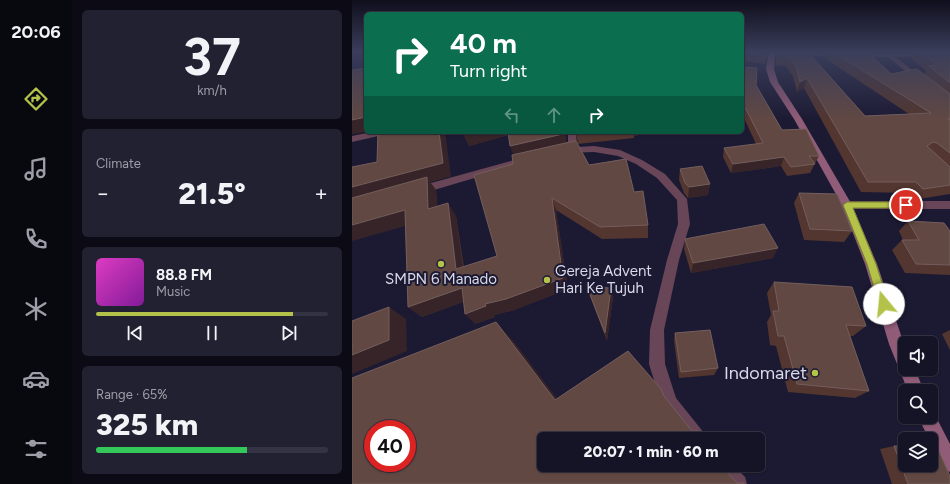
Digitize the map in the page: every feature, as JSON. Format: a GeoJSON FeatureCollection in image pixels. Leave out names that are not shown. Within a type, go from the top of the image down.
{"type":"FeatureCollection","features":[{"type":"Feature","properties":{"kind":"street"},"geometry":{"type":"LineString","coordinates":[[772,75],[774,82],[798,119],[847,205],[871,264],[898,349]]}},
{"type":"Feature","properties":{"kind":"street"},"geometry":{"type":"LineString","coordinates":[[911,75],[926,86]]}},
{"type":"Feature","properties":{"kind":"street"},"geometry":{"type":"LineString","coordinates":[[352,139],[375,134]]}},
{"type":"Feature","properties":{"kind":"street"},"geometry":{"type":"LineString","coordinates":[[572,134],[573,150]]}},
{"type":"Feature","properties":{"kind":"street"},"geometry":{"type":"LineString","coordinates":[[558,153],[573,150],[594,149],[620,153],[640,162],[661,176],[682,199],[684,224],[672,260],[657,330],[657,364],[669,403],[692,432]]}},
{"type":"Feature","properties":{"kind":"street"},"geometry":{"type":"LineString","coordinates":[[404,195],[536,158]]}},
{"type":"Feature","properties":{"kind":"street"},"geometry":{"type":"LineString","coordinates":[[847,205],[950,205]]}},
{"type":"Feature","properties":{"kind":"street"},"geometry":{"type":"LineString","coordinates":[[930,424],[950,463]]}},
{"type":"Feature","properties":{"kind":"street"},"geometry":{"type":"LineString","coordinates":[[727,472],[738,484]]}},
{"type":"Feature","properties":{"kind":"building"},"geometry":{"type":"Polygon","coordinates":[[[352,75],[364,75],[364,117],[352,120],[352,75]]]}},
{"type":"Feature","properties":{"kind":"building"},"geometry":{"type":"Polygon","coordinates":[[[744,75],[757,75],[756,85],[782,130],[806,129],[819,156],[809,156],[815,164],[791,167],[784,157],[733,164],[724,148],[763,143],[746,109],[744,109],[744,75]]]}},
{"type":"Feature","properties":{"kind":"building"},"geometry":{"type":"Polygon","coordinates":[[[798,75],[828,75],[865,116],[931,113],[869,75],[924,75],[950,94],[950,119],[948,119],[950,120],[950,153],[937,143],[933,142],[927,146],[950,167],[950,185],[923,189],[916,182],[868,182],[807,78],[800,82],[798,75]]]}},
{"type":"Feature","properties":{"kind":"building"},"geometry":{"type":"Polygon","coordinates":[[[940,75],[950,75],[950,83],[940,75]]]}},
{"type":"Feature","properties":{"kind":"building"},"geometry":{"type":"Polygon","coordinates":[[[378,134],[439,134],[443,163],[352,187],[352,167],[377,162],[378,134]]]}},
{"type":"Feature","properties":{"kind":"building"},"geometry":{"type":"Polygon","coordinates":[[[508,134],[563,134],[510,146],[508,134]]]}},
{"type":"Feature","properties":{"kind":"building"},"geometry":{"type":"Polygon","coordinates":[[[576,141],[589,165],[626,159],[634,192],[643,191],[648,225],[600,227],[552,198],[563,278],[506,299],[485,304],[486,306],[465,314],[462,288],[408,307],[405,210],[352,225],[352,198],[427,177],[428,209],[448,203],[456,269],[497,256],[474,175],[513,164],[512,155],[576,141]]]}},
{"type":"Feature","properties":{"kind":"building"},"geometry":{"type":"Polygon","coordinates":[[[702,166],[710,184],[689,187],[685,183],[680,169],[702,166]]]}},
{"type":"Feature","properties":{"kind":"building"},"geometry":{"type":"Polygon","coordinates":[[[799,193],[837,194],[852,231],[810,229],[799,193]]]}},
{"type":"Feature","properties":{"kind":"building"},"geometry":{"type":"Polygon","coordinates":[[[908,221],[944,223],[950,231],[950,265],[916,264],[902,240],[919,240],[908,221]]]}},
{"type":"Feature","properties":{"kind":"building"},"geometry":{"type":"Polygon","coordinates":[[[764,224],[778,248],[693,263],[685,239],[764,224]]]}},
{"type":"Feature","properties":{"kind":"building"},"geometry":{"type":"Polygon","coordinates":[[[774,282],[852,287],[866,326],[846,325],[869,391],[797,384],[784,336],[778,336],[773,311],[779,311],[774,282]]]}},
{"type":"Feature","properties":{"kind":"building"},"geometry":{"type":"Polygon","coordinates":[[[587,287],[611,288],[605,333],[587,287]]]}},
{"type":"Feature","properties":{"kind":"building"},"geometry":{"type":"Polygon","coordinates":[[[389,307],[389,340],[352,355],[352,321],[389,307]]]}},
{"type":"Feature","properties":{"kind":"building"},"geometry":{"type":"Polygon","coordinates":[[[496,322],[555,400],[628,351],[661,389],[664,396],[692,431],[699,432],[537,432],[537,472],[727,472],[737,483],[744,483],[744,484],[352,484],[352,378],[496,322]]]}},
{"type":"Feature","properties":{"kind":"building"},"geometry":{"type":"Polygon","coordinates":[[[710,330],[718,368],[681,372],[675,333],[710,330]]]}},
{"type":"Feature","properties":{"kind":"building"},"geometry":{"type":"Polygon","coordinates":[[[894,446],[898,446],[898,457],[894,446]]]}},
{"type":"Feature","properties":{"kind":"building"},"geometry":{"type":"Polygon","coordinates":[[[938,449],[950,476],[950,484],[908,484],[904,472],[938,472],[938,449]]]}},
{"type":"Feature","properties":{"kind":"place","name":"SMPN 6 Manado"},"geometry":{"type":"Point","coordinates":[441,264]}},
{"type":"Feature","properties":{"kind":"place","name":"Gereja Advent Hari Ke Tujuh"},"geometry":{"type":"Point","coordinates":[547,280]}},
{"type":"Feature","properties":{"kind":"place","name":"Indomaret"},"geometry":{"type":"Point","coordinates":[815,373]}},
{"type":"Feature","properties":{"kind":"route"},"geometry":{"type":"LineString","coordinates":[[884,304],[871,264],[847,205],[906,205]]}}]}
